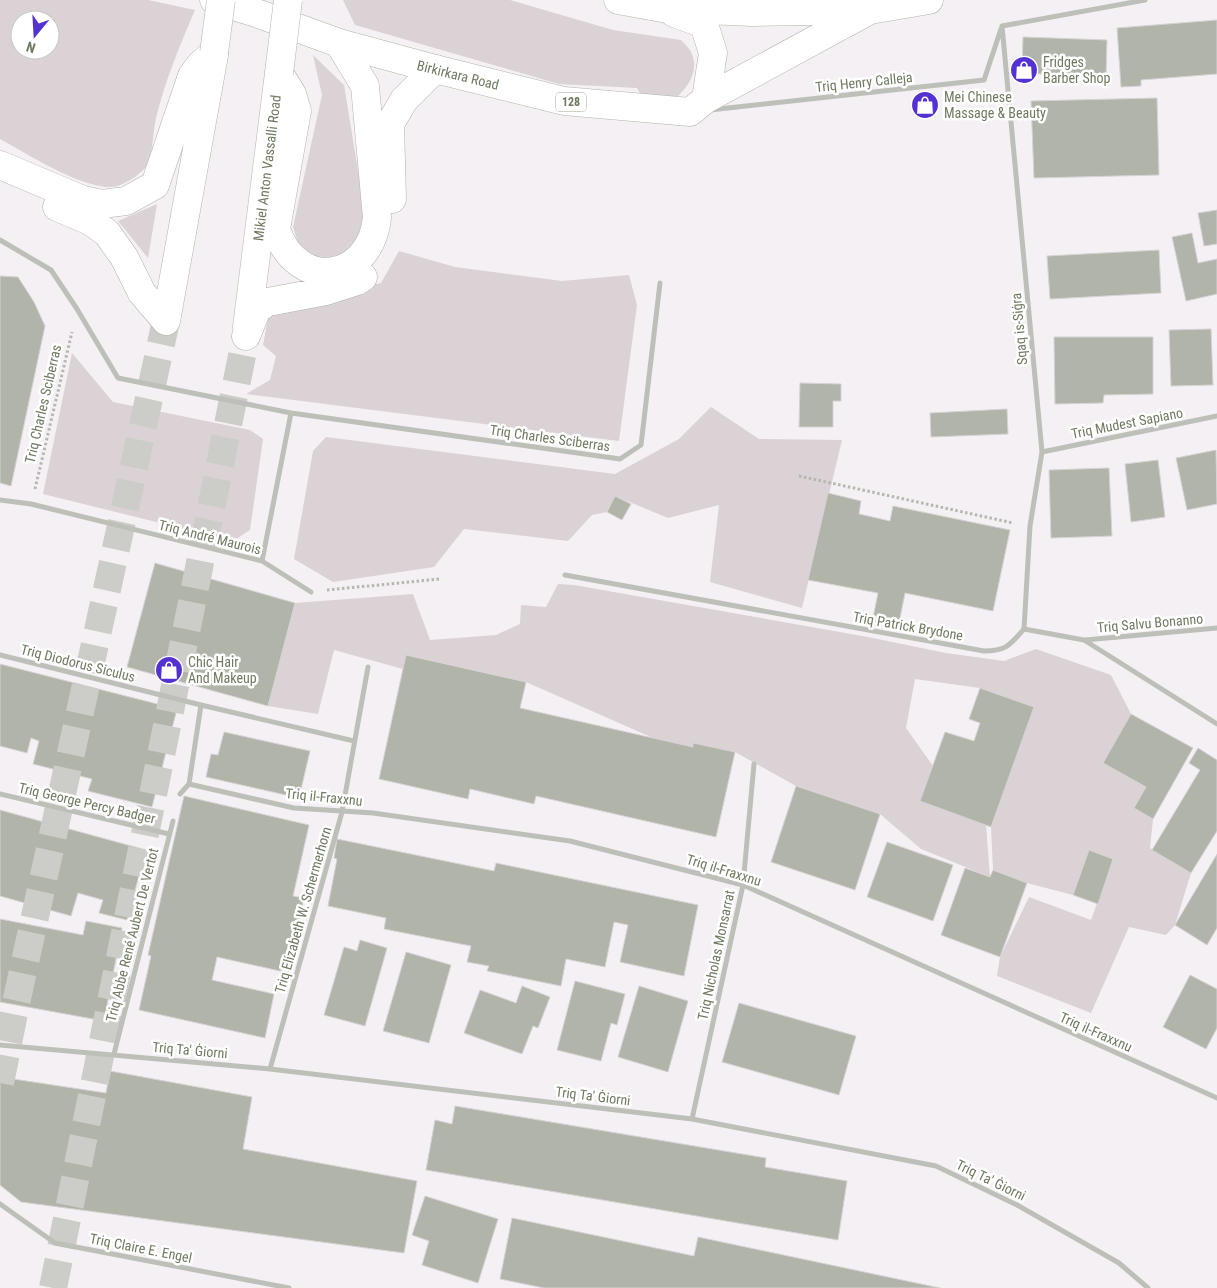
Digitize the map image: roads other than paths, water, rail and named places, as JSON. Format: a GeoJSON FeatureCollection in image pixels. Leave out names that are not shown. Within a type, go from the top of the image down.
{"type":"FeatureCollection","features":[{"type":"Feature","properties":{"kind":"main road","name":"Birkirkara Road"},"geometry":{"type":"LineString","coordinates":[[214,0],[340,43],[564,101],[698,106]]}},
{"type":"Feature","properties":{"kind":"main road"},"geometry":{"type":"LineString","coordinates":[[0,182],[90,220],[107,233],[124,257],[142,293],[166,321],[214,53],[221,0]]}},
{"type":"Feature","properties":{"kind":"main road","name":"Mikiel Anton Vassalli Road"},"geometry":{"type":"LineString","coordinates":[[288,0],[246,336],[257,309],[268,302],[326,291],[357,281],[376,268],[384,252],[393,225],[390,124],[404,100],[435,69]]}},
{"type":"Feature","properties":{"kind":"main road"},"geometry":{"type":"LineString","coordinates":[[618,0],[662,8],[752,12],[870,10],[929,0]]}},
{"type":"Feature","properties":{"kind":"main road"},"geometry":{"type":"LineString","coordinates":[[662,8],[704,24],[713,54],[698,106]]}},
{"type":"Feature","properties":{"kind":"main road"},"geometry":{"type":"LineString","coordinates":[[698,106],[870,10]]}},
{"type":"Feature","properties":{"kind":"main road"},"geometry":{"type":"LineString","coordinates":[[280,73],[292,94],[297,111],[276,229],[288,254],[303,266],[317,271],[334,270],[351,264],[364,252],[373,237],[376,218],[365,86],[340,43]]}},
{"type":"Feature","properties":{"kind":"main road"},"geometry":{"type":"LineString","coordinates":[[0,165],[83,200],[102,204],[126,201],[155,185],[192,76],[200,65],[214,53]]}},
{"type":"Feature","properties":{"kind":"street"},"geometry":{"type":"LineString","coordinates":[[1002,26],[1145,0]]}},
{"type":"Feature","properties":{"kind":"street","name":"Triq Henry Calleja"},"geometry":{"type":"LineString","coordinates":[[698,106],[984,80],[1002,26]]}},
{"type":"Feature","properties":{"kind":"street","name":"Sqaq is-Siġra"},"geometry":{"type":"LineString","coordinates":[[1002,26],[1042,452],[1030,526],[1024,629]]}},
{"type":"Feature","properties":{"kind":"street","name":"Triq Charles Sciberras"},"geometry":{"type":"LineString","coordinates":[[0,240],[50,270],[77,309],[118,378],[291,413],[620,459],[641,445],[660,283]]}},
{"type":"Feature","properties":{"kind":"street"},"geometry":{"type":"LineString","coordinates":[[262,561],[291,413]]}},
{"type":"Feature","properties":{"kind":"street","name":"Triq Mudest Sapiano"},"geometry":{"type":"LineString","coordinates":[[1042,452],[1217,416]]}},
{"type":"Feature","properties":{"kind":"street","name":"Triq André Maurois"},"geometry":{"type":"LineString","coordinates":[[0,500],[31,504],[262,561],[311,592]]}},
{"type":"Feature","properties":{"kind":"street","name":"Triq Patrick Brydone"},"geometry":{"type":"LineString","coordinates":[[565,575],[984,651],[998,651],[1011,645],[1024,629]]}},
{"type":"Feature","properties":{"kind":"street","name":"Triq Salvu Bonanno"},"geometry":{"type":"LineString","coordinates":[[1084,640],[1217,628]]}},
{"type":"Feature","properties":{"kind":"street"},"geometry":{"type":"LineString","coordinates":[[1024,629],[1084,640],[1217,724]]}},
{"type":"Feature","properties":{"kind":"street","name":"Triq Diodorus Siculus"},"geometry":{"type":"LineString","coordinates":[[0,655],[354,741]]}},
{"type":"Feature","properties":{"kind":"street","name":"Triq Elizabeth W. Schermerhorn"},"geometry":{"type":"LineString","coordinates":[[270,1069],[342,812],[368,667]]}},
{"type":"Feature","properties":{"kind":"street"},"geometry":{"type":"LineString","coordinates":[[180,794],[188,784],[202,705]]}},
{"type":"Feature","properties":{"kind":"street","name":"Triq Nicholas Monsarrat"},"geometry":{"type":"LineString","coordinates":[[692,1119],[743,884],[754,764]]}},
{"type":"Feature","properties":{"kind":"street","name":"Triq il-Fraxxnu"},"geometry":{"type":"LineString","coordinates":[[188,784],[294,808],[373,814],[570,841],[743,884],[1217,1098]]}},
{"type":"Feature","properties":{"kind":"street","name":"Triq George Percy Badger"},"geometry":{"type":"LineString","coordinates":[[0,794],[169,834]]}},
{"type":"Feature","properties":{"kind":"street","name":"Triq Abbe René Aubert De Vertot"},"geometry":{"type":"LineString","coordinates":[[114,1054],[173,821]]}},
{"type":"Feature","properties":{"kind":"street","name":"Triq Ta' Ġiorni"},"geometry":{"type":"LineString","coordinates":[[0,1045],[270,1069],[692,1119],[936,1166],[1026,1209],[1118,1263],[1148,1288]]}},
{"type":"Feature","properties":{"kind":"street","name":"Triq Claire E. Engel"},"geometry":{"type":"LineString","coordinates":[[0,1204],[55,1243],[289,1288]]}},
{"type":"Feature","properties":{"kind":"tunnel"},"geometry":{"type":"LineString","coordinates":[[0,1083],[166,321]]}},
{"type":"Feature","properties":{"kind":"tunnel"},"geometry":{"type":"LineString","coordinates":[[53,1288],[246,336]]}},
{"type":"Feature","properties":{"kind":"place","name":"Fridges Barber Shop"},"geometry":{"type":"Point","coordinates":[1024,70]}},
{"type":"Feature","properties":{"kind":"place","name":"Mei Chinese Massage & Beauty"},"geometry":{"type":"Point","coordinates":[925,105]}},
{"type":"Feature","properties":{"kind":"place","name":"Chic Hair And Makeup"},"geometry":{"type":"Point","coordinates":[169,670]}}]}
